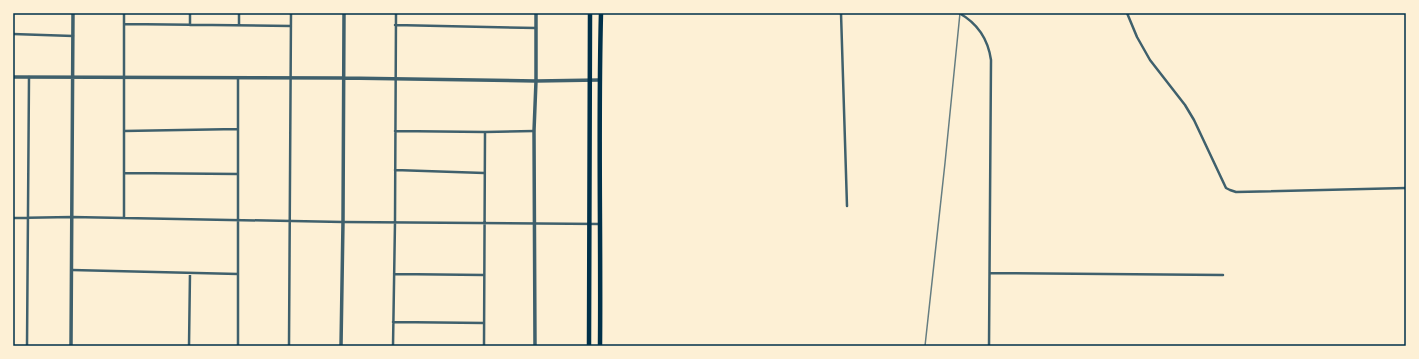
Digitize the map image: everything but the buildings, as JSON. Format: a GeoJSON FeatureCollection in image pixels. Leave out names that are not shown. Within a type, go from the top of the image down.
{"type":"FeatureCollection","features":[{"type":"Feature","properties":{"kind":"main road"},"geometry":{"type":"LineString","coordinates":[[589,346],[590,13]]}},
{"type":"Feature","properties":{"kind":"main road"},"geometry":{"type":"LineString","coordinates":[[600,346],[601,224],[599,80],[601,13]]}},
{"type":"Feature","properties":{"kind":"street"},"geometry":{"type":"LineString","coordinates":[[71,346],[73,13]]}},
{"type":"Feature","properties":{"kind":"street"},"geometry":{"type":"LineString","coordinates":[[124,13],[124,218]]}},
{"type":"Feature","properties":{"kind":"street"},"geometry":{"type":"LineString","coordinates":[[190,13],[190,25]]}},
{"type":"Feature","properties":{"kind":"street"},"geometry":{"type":"LineString","coordinates":[[240,13],[240,25]]}},
{"type":"Feature","properties":{"kind":"street"},"geometry":{"type":"LineString","coordinates":[[290,346],[291,13]]}},
{"type":"Feature","properties":{"kind":"street"},"geometry":{"type":"LineString","coordinates":[[341,346],[344,13]]}},
{"type":"Feature","properties":{"kind":"street"},"geometry":{"type":"LineString","coordinates":[[393,346],[396,13]]}},
{"type":"Feature","properties":{"kind":"street"},"geometry":{"type":"LineString","coordinates":[[535,346],[534,131],[536,13]]}},
{"type":"Feature","properties":{"kind":"street"},"geometry":{"type":"LineString","coordinates":[[841,13],[847,206]]}},
{"type":"Feature","properties":{"kind":"street"},"geometry":{"type":"LineString","coordinates":[[959,13],[971,21],[984,36],[988,44],[991,60],[989,346]]}},
{"type":"Feature","properties":{"kind":"street"},"geometry":{"type":"LineString","coordinates":[[1127,13],[1137,37],[1150,60],[1185,105],[1194,120],[1226,188],[1230,190],[1243,191],[1406,188]]}},
{"type":"Feature","properties":{"kind":"street"},"geometry":{"type":"LineString","coordinates":[[124,24],[291,26]]}},
{"type":"Feature","properties":{"kind":"street"},"geometry":{"type":"LineString","coordinates":[[395,25],[536,28]]}},
{"type":"Feature","properties":{"kind":"street"},"geometry":{"type":"LineString","coordinates":[[13,34],[73,36]]}},
{"type":"Feature","properties":{"kind":"street"},"geometry":{"type":"LineString","coordinates":[[13,77],[343,78],[536,81],[599,80]]}},
{"type":"Feature","properties":{"kind":"street"},"geometry":{"type":"LineString","coordinates":[[27,346],[29,77]]}},
{"type":"Feature","properties":{"kind":"street"},"geometry":{"type":"LineString","coordinates":[[238,78],[238,346]]}},
{"type":"Feature","properties":{"kind":"street"},"geometry":{"type":"LineString","coordinates":[[124,131],[238,129]]}},
{"type":"Feature","properties":{"kind":"street"},"geometry":{"type":"LineString","coordinates":[[395,130],[485,132],[534,131]]}},
{"type":"Feature","properties":{"kind":"street"},"geometry":{"type":"LineString","coordinates":[[484,346],[485,132]]}},
{"type":"Feature","properties":{"kind":"street"},"geometry":{"type":"LineString","coordinates":[[395,170],[484,173]]}},
{"type":"Feature","properties":{"kind":"street"},"geometry":{"type":"LineString","coordinates":[[124,173],[238,174]]}},
{"type":"Feature","properties":{"kind":"street"},"geometry":{"type":"LineString","coordinates":[[13,218],[72,217],[343,222],[601,224]]}},
{"type":"Feature","properties":{"kind":"street"},"geometry":{"type":"LineString","coordinates":[[72,270],[238,274]]}},
{"type":"Feature","properties":{"kind":"street"},"geometry":{"type":"LineString","coordinates":[[189,346],[190,273]]}},
{"type":"Feature","properties":{"kind":"street"},"geometry":{"type":"LineString","coordinates":[[990,273],[1223,275]]}},
{"type":"Feature","properties":{"kind":"street"},"geometry":{"type":"LineString","coordinates":[[394,274],[484,275]]}},
{"type":"Feature","properties":{"kind":"street"},"geometry":{"type":"LineString","coordinates":[[393,322],[484,323]]}},
{"type":"Feature","properties":{"kind":"railway"},"geometry":{"type":"LineString","coordinates":[[925,346],[960,13]]}}]}
